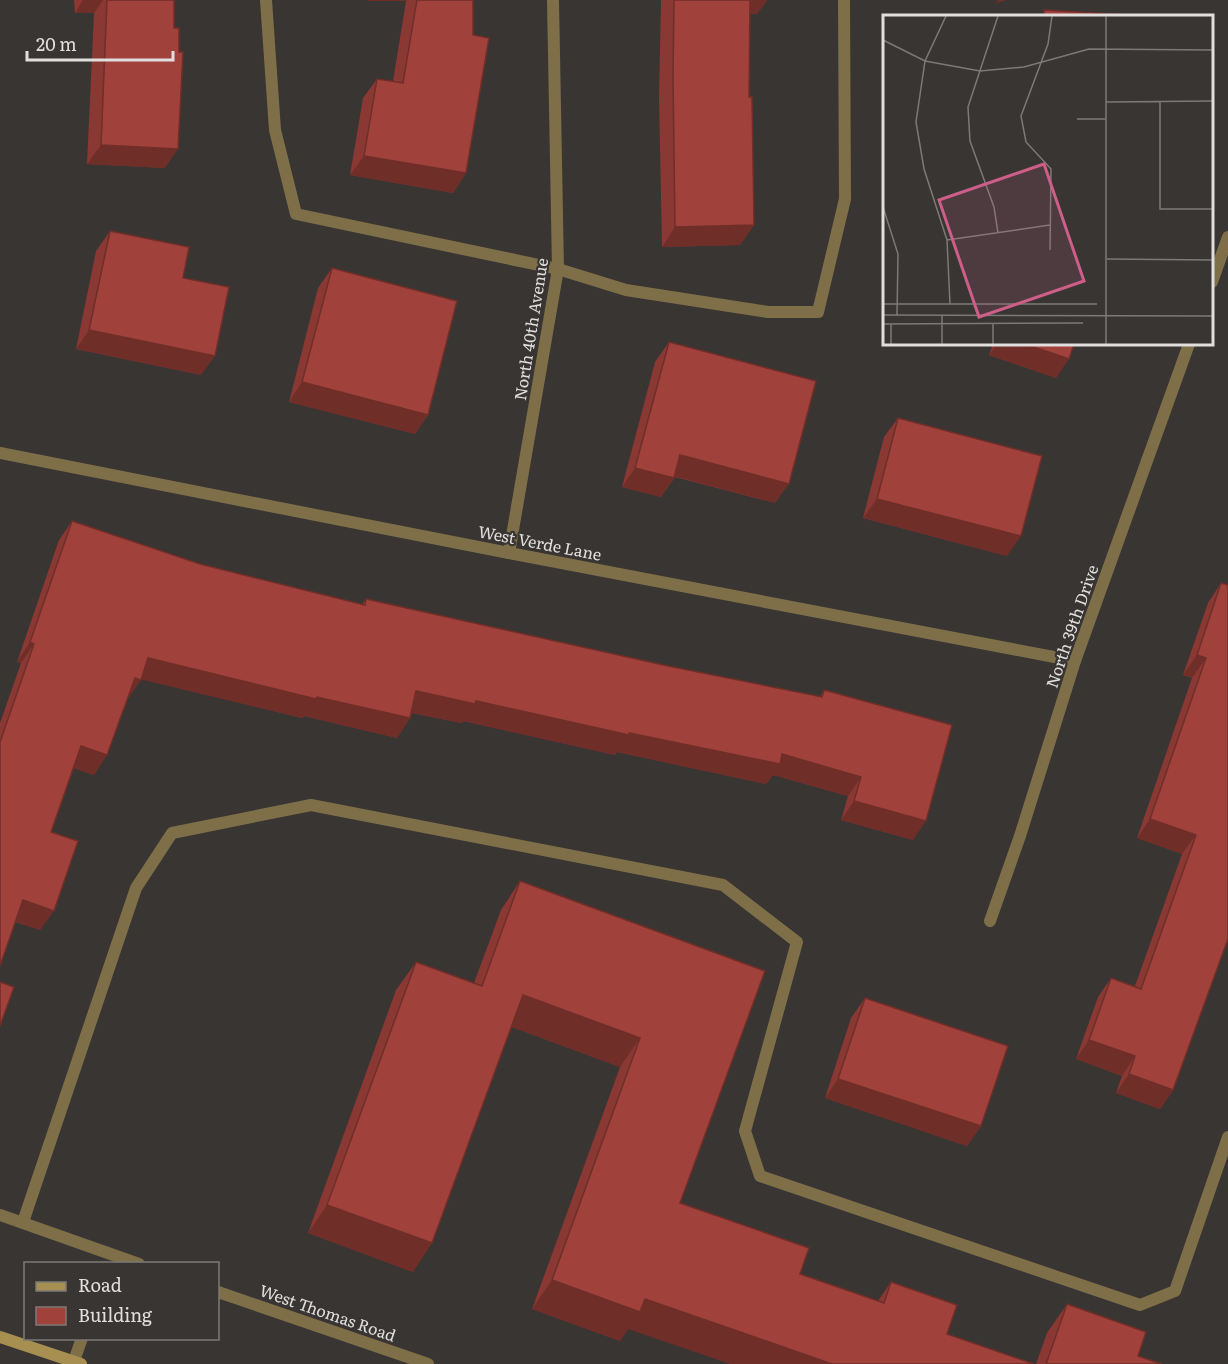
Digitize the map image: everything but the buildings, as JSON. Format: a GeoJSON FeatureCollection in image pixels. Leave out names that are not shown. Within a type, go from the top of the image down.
{"type":"FeatureCollection","features":[{"type":"Feature","properties":{"kind":"main road"},"geometry":{"type":"LineString","coordinates":[[0,1336],[77,1363]]}},
{"type":"Feature","properties":{"kind":"street"},"geometry":{"type":"LineString","coordinates":[[266,0],[275,130],[296,214],[558,269],[626,290],[768,312],[818,312],[845,198],[844,0]]}},
{"type":"Feature","properties":{"kind":"street","name":"North 40th Avenue"},"geometry":{"type":"LineString","coordinates":[[509,553],[558,269],[553,0]]}},
{"type":"Feature","properties":{"kind":"street"},"geometry":{"type":"LineString","coordinates":[[1213,279],[1228,237]]}},
{"type":"Feature","properties":{"kind":"street","name":"North 39th Drive"},"geometry":{"type":"LineString","coordinates":[[990,921],[1020,836],[1075,661],[1189,345]]}},
{"type":"Feature","properties":{"kind":"street","name":"West Verde Lane"},"geometry":{"type":"LineString","coordinates":[[0,453],[1075,661]]}},
{"type":"Feature","properties":{"kind":"street"},"geometry":{"type":"LineString","coordinates":[[23,1222],[136,888],[172,832],[311,805],[723,885],[797,942],[745,1131],[760,1176],[1140,1305],[1175,1291],[1228,1137]]}},
{"type":"Feature","properties":{"kind":"street"},"geometry":{"type":"LineString","coordinates":[[0,1215],[23,1222],[111,1259],[132,1262]]}},
{"type":"Feature","properties":{"kind":"street","name":"West Thomas Road"},"geometry":{"type":"LineString","coordinates":[[219,1292],[428,1364]]}},
{"type":"Feature","properties":{"kind":"street"},"geometry":{"type":"LineString","coordinates":[[77,1363],[82,1340]]}}]}
